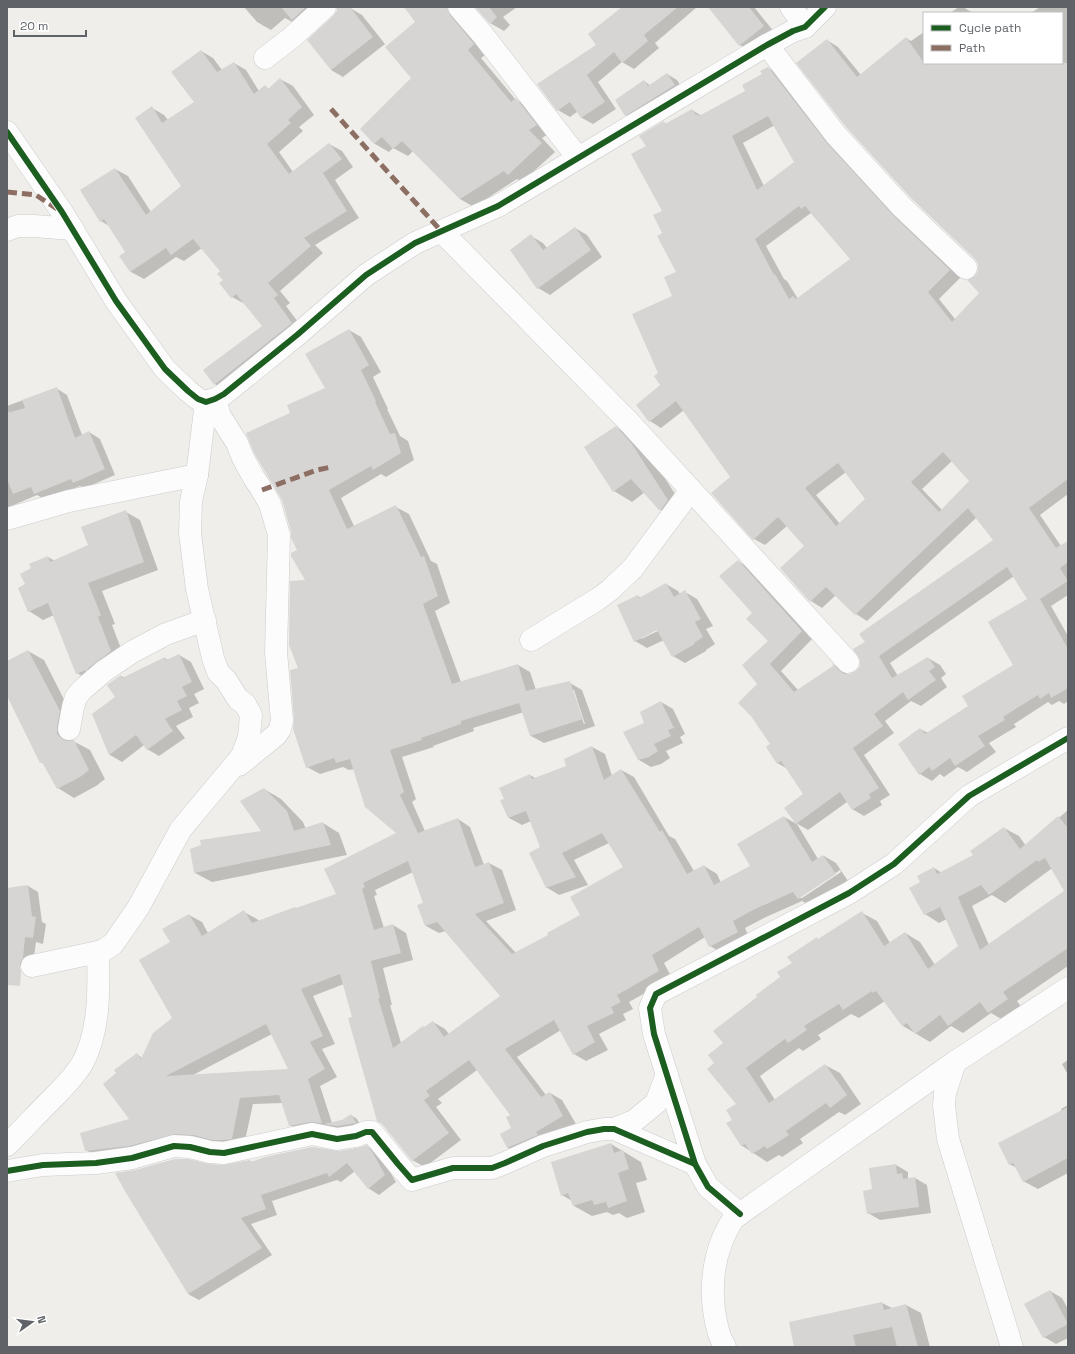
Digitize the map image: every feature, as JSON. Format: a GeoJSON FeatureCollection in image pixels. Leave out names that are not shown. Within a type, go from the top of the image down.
{"type":"FeatureCollection","features":[{"type":"Feature","properties":{"kind":"street"},"geometry":{"type":"LineString","coordinates":[[265,58],[291,38],[325,7]]}},
{"type":"Feature","properties":{"kind":"street"},"geometry":{"type":"LineString","coordinates":[[459,7],[483,35],[578,158]]}},
{"type":"Feature","properties":{"kind":"street"},"geometry":{"type":"LineString","coordinates":[[791,7],[805,27]]}},
{"type":"Feature","properties":{"kind":"street"},"geometry":{"type":"LineString","coordinates":[[7,132],[72,230],[116,301],[165,369],[198,399],[210,400],[224,394],[297,335],[366,275],[415,243],[498,206],[767,45],[793,31],[805,27],[825,7]]}},
{"type":"Feature","properties":{"kind":"street"},"geometry":{"type":"LineString","coordinates":[[767,45],[836,134],[902,207],[966,268]]}},
{"type":"Feature","properties":{"kind":"street"},"geometry":{"type":"LineString","coordinates":[[7,230],[18,226],[34,226],[72,230]]}},
{"type":"Feature","properties":{"kind":"street"},"geometry":{"type":"LineString","coordinates":[[442,232],[628,421],[848,662]]}},
{"type":"Feature","properties":{"kind":"street"},"geometry":{"type":"LineString","coordinates":[[32,966],[98,952],[113,944],[138,908],[181,829],[242,756],[249,737],[251,715],[245,704],[238,699],[226,680],[218,672],[213,658],[197,589],[190,533],[191,501],[210,400]]}},
{"type":"Feature","properties":{"kind":"street"},"geometry":{"type":"LineString","coordinates":[[210,400],[237,443],[243,458],[270,504],[279,535],[276,652],[282,721],[280,729],[276,735],[228,773]]}},
{"type":"Feature","properties":{"kind":"street"},"geometry":{"type":"LineString","coordinates":[[7,520],[68,501],[197,475]]}},
{"type":"Feature","properties":{"kind":"street"},"geometry":{"type":"LineString","coordinates":[[530,640],[598,599],[610,590],[633,568],[691,490]]}},
{"type":"Feature","properties":{"kind":"street"},"geometry":{"type":"LineString","coordinates":[[69,729],[76,697],[104,671],[132,652],[166,634],[205,620]]}},
{"type":"Feature","properties":{"kind":"street"},"geometry":{"type":"LineString","coordinates":[[740,1214],[708,1187],[695,1164],[654,1034],[650,1008],[656,994],[849,893],[894,864],[969,796],[1068,738]]}},
{"type":"Feature","properties":{"kind":"street"},"geometry":{"type":"LineString","coordinates":[[7,1145],[73,1077],[82,1063],[90,1045],[96,1020],[99,984],[98,952]]}},
{"type":"Feature","properties":{"kind":"street"},"geometry":{"type":"LineString","coordinates":[[725,1347],[718,1330],[712,1296],[714,1268],[719,1248],[734,1218],[955,1062],[1068,988]]}},
{"type":"Feature","properties":{"kind":"street"},"geometry":{"type":"LineString","coordinates":[[955,1062],[945,1094],[944,1105],[948,1139],[1012,1347]]}},
{"type":"Feature","properties":{"kind":"street"},"geometry":{"type":"LineString","coordinates":[[7,1171],[43,1165],[96,1163],[132,1158],[174,1146],[190,1147],[210,1152],[224,1152],[312,1134],[337,1139],[372,1132],[412,1180],[453,1168],[492,1168],[505,1164],[543,1146],[587,1132],[614,1129],[634,1122],[656,1103],[667,1074]]}},
{"type":"Feature","properties":{"kind":"street"},"geometry":{"type":"LineString","coordinates":[[614,1129],[695,1164]]}},
{"type":"Feature","properties":{"kind":"building"},"geometry":{"type":"Polygon","coordinates":[[[281,7],[306,7],[292,20],[281,7]]]}},
{"type":"Feature","properties":{"kind":"building"},"geometry":{"type":"Polygon","coordinates":[[[337,7],[350,7],[373,37],[331,70],[307,40],[333,16],[337,11],[337,7]]]}},
{"type":"Feature","properties":{"kind":"building"},"geometry":{"type":"Polygon","coordinates":[[[404,7],[447,7],[450,15],[474,44],[468,50],[511,102],[516,98],[537,125],[529,130],[542,143],[508,175],[504,171],[460,199],[402,141],[393,149],[382,137],[374,144],[360,129],[411,78],[385,47],[415,22],[404,7]]]}},
{"type":"Feature","properties":{"kind":"building"},"geometry":{"type":"Polygon","coordinates":[[[475,7],[489,7],[497,17],[490,24],[475,7]]]}},
{"type":"Feature","properties":{"kind":"building"},"geometry":{"type":"Polygon","coordinates":[[[622,7],[678,7],[644,35],[648,41],[622,63],[614,52],[587,75],[605,102],[581,118],[570,102],[557,111],[537,84],[596,45],[588,34],[622,7]]]}},
{"type":"Feature","properties":{"kind":"building"},"geometry":{"type":"Polygon","coordinates":[[[708,7],[749,7],[764,26],[739,46],[708,7]]]}},
{"type":"Feature","properties":{"kind":"building"},"geometry":{"type":"Polygon","coordinates":[[[906,37],[923,62],[923,64],[1068,63],[1068,479],[1029,508],[1056,548],[1068,541],[1068,562],[1060,568],[1068,581],[1040,599],[1068,649],[1068,688],[1051,698],[1049,693],[1040,699],[1038,695],[1003,717],[1005,720],[978,736],[985,746],[955,766],[950,758],[932,771],[929,767],[919,775],[898,744],[920,728],[925,734],[968,706],[962,696],[1013,665],[988,622],[1027,599],[1007,567],[879,656],[892,678],[928,657],[935,667],[929,671],[936,680],[908,700],[903,692],[874,714],[883,726],[853,748],[879,788],[869,794],[871,798],[852,810],[840,792],[796,824],[784,808],[803,794],[781,761],[777,764],[766,747],[770,744],[751,716],[738,703],[757,684],[742,665],[768,641],[746,619],[752,613],[719,576],[738,560],[802,631],[770,664],[794,692],[833,666],[832,663],[844,674],[850,674],[856,671],[860,666],[860,660],[853,649],[865,642],[859,634],[993,540],[968,508],[855,615],[826,587],[810,602],[780,568],[804,546],[778,517],[753,540],[711,493],[730,477],[676,401],[649,422],[636,405],[660,385],[654,376],[658,373],[632,314],[672,296],[664,277],[676,272],[657,236],[662,233],[653,215],[662,211],[631,154],[646,146],[639,136],[664,121],[665,124],[692,109],[696,115],[698,114],[699,116],[745,91],[742,85],[762,74],[760,71],[768,67],[827,143],[893,215],[950,270],[928,292],[952,322],[979,293],[967,280],[975,276],[978,271],[978,264],[975,259],[911,198],[846,127],[796,63],[827,39],[857,77],[906,37]],[[768,116],[732,136],[757,190],[794,162],[768,116]],[[799,206],[755,239],[774,275],[775,274],[789,299],[793,296],[796,299],[850,259],[805,206],[801,209],[799,206]],[[943,452],[911,482],[939,512],[969,481],[943,452]],[[838,463],[805,488],[836,526],[865,499],[838,463]]]}},
{"type":"Feature","properties":{"kind":"building"},"geometry":{"type":"Polygon","coordinates":[[[201,50],[217,72],[234,62],[254,94],[265,85],[268,89],[280,78],[302,107],[288,120],[291,123],[267,144],[289,174],[329,143],[342,159],[323,173],[347,211],[304,238],[311,246],[268,283],[278,295],[274,298],[292,323],[214,385],[203,370],[262,326],[236,294],[231,298],[219,283],[223,280],[217,274],[220,271],[193,239],[171,255],[166,248],[130,272],[119,256],[125,252],[104,219],[100,222],[80,190],[115,168],[146,215],[181,186],[135,118],[152,106],[162,123],[194,102],[171,72],[201,50]]]}},
{"type":"Feature","properties":{"kind":"building"},"geometry":{"type":"Polygon","coordinates":[[[667,73],[675,85],[625,116],[615,100],[644,80],[648,86],[667,73]]]}},
{"type":"Feature","properties":{"kind":"building"},"geometry":{"type":"Polygon","coordinates":[[[575,227],[591,250],[537,289],[510,250],[531,234],[543,250],[575,227]]]}},
{"type":"Feature","properties":{"kind":"building"},"geometry":{"type":"Polygon","coordinates":[[[349,329],[369,365],[361,370],[390,434],[395,433],[401,453],[373,470],[371,466],[329,490],[347,529],[396,505],[421,557],[424,556],[438,596],[423,604],[452,684],[518,664],[526,691],[570,681],[583,719],[530,736],[519,703],[461,721],[461,724],[421,738],[422,740],[390,750],[404,792],[400,795],[418,833],[458,818],[475,867],[489,862],[504,903],[475,914],[512,954],[548,935],[547,933],[580,915],[570,897],[623,867],[602,833],[562,853],[576,877],[546,888],[529,853],[540,847],[526,811],[508,818],[500,800],[504,799],[499,788],[530,774],[532,779],[566,766],[564,759],[592,746],[604,780],[621,769],[660,832],[662,830],[687,874],[704,865],[714,885],[750,866],[737,844],[784,816],[812,862],[823,855],[836,874],[798,899],[793,892],[753,910],[733,921],[738,932],[709,947],[699,927],[652,955],[659,971],[617,995],[621,1002],[611,1007],[614,1013],[587,1026],[595,1042],[573,1055],[554,1020],[505,1049],[541,1097],[550,1092],[563,1116],[536,1132],[538,1135],[507,1148],[500,1134],[511,1128],[506,1117],[510,1115],[469,1060],[426,1091],[430,1096],[424,1100],[449,1133],[412,1161],[382,1124],[377,1121],[348,1018],[352,1017],[340,974],[301,989],[323,1036],[310,1042],[325,1069],[308,1079],[322,1123],[310,1122],[289,1126],[279,1095],[240,1098],[232,1139],[212,1140],[193,1135],[175,1134],[129,1146],[85,1151],[80,1133],[129,1119],[103,1084],[116,1073],[114,1070],[137,1053],[141,1059],[153,1033],[172,1018],[139,960],[170,942],[162,929],[189,914],[202,936],[244,910],[252,923],[336,894],[324,869],[396,833],[365,807],[350,759],[336,763],[334,758],[306,768],[293,729],[294,720],[290,670],[298,668],[289,645],[290,581],[305,580],[291,556],[291,553],[297,550],[291,538],[291,532],[282,500],[254,453],[246,433],[290,413],[287,405],[325,388],[305,354],[349,329]],[[408,861],[363,883],[365,887],[362,889],[374,930],[393,924],[401,953],[371,961],[380,998],[378,998],[393,1048],[423,1026],[424,1027],[433,1021],[444,1037],[500,996],[437,922],[425,926],[417,905],[423,903],[408,861]],[[266,1024],[166,1076],[288,1069],[266,1024]]]}},
{"type":"Feature","properties":{"kind":"building"},"geometry":{"type":"Polygon","coordinates":[[[57,387],[75,438],[89,431],[105,469],[73,483],[71,479],[34,494],[31,487],[13,494],[7,479],[7,413],[25,408],[22,400],[57,387]]]}},
{"type":"Feature","properties":{"kind":"building"},"geometry":{"type":"Polygon","coordinates":[[[616,426],[632,444],[668,500],[660,511],[631,479],[613,492],[584,447],[616,426]]]}},
{"type":"Feature","properties":{"kind":"building"},"geometry":{"type":"Polygon","coordinates":[[[126,510],[144,562],[88,583],[101,615],[98,617],[111,651],[86,670],[76,674],[48,603],[28,612],[18,588],[25,584],[20,574],[31,568],[29,564],[48,556],[50,562],[88,545],[81,527],[126,510]]]}},
{"type":"Feature","properties":{"kind":"building"},"geometry":{"type":"Polygon","coordinates":[[[666,583],[674,597],[685,590],[701,619],[695,622],[703,637],[694,643],[695,644],[672,657],[657,630],[634,642],[617,605],[638,595],[639,598],[666,583]]]}},
{"type":"Feature","properties":{"kind":"building"},"geometry":{"type":"Polygon","coordinates":[[[28,650],[60,711],[57,734],[66,741],[74,740],[89,770],[80,777],[57,789],[42,762],[40,763],[7,696],[7,661],[28,650]]]}},
{"type":"Feature","properties":{"kind":"building"},"geometry":{"type":"Polygon","coordinates":[[[179,654],[192,682],[182,687],[187,696],[177,701],[182,710],[165,719],[173,731],[147,750],[136,735],[109,755],[92,714],[115,697],[107,685],[121,675],[122,678],[165,657],[166,660],[179,654]]]}},
{"type":"Feature","properties":{"kind":"building"},"geometry":{"type":"Polygon","coordinates":[[[661,701],[674,728],[668,730],[671,736],[654,744],[658,751],[649,757],[638,760],[623,732],[644,723],[640,712],[661,701]]]}},
{"type":"Feature","properties":{"kind":"building"},"geometry":{"type":"Polygon","coordinates":[[[264,788],[287,811],[294,831],[323,822],[331,845],[194,873],[190,849],[201,845],[200,840],[261,831],[240,801],[264,788]]]}},
{"type":"Feature","properties":{"kind":"building"},"geometry":{"type":"Polygon","coordinates":[[[1058,816],[1068,828],[1068,948],[1003,992],[1008,999],[988,1013],[980,1002],[948,1026],[940,1015],[915,1034],[907,1023],[902,1026],[876,991],[873,993],[872,991],[843,1010],[839,1004],[804,1026],[807,1030],[788,1043],[785,1039],[746,1068],[769,1103],[825,1064],[847,1095],[830,1108],[826,1103],[786,1131],[789,1135],[767,1149],[765,1146],[752,1154],[745,1144],[741,1146],[726,1123],[732,1120],[726,1110],[736,1104],[707,1069],[714,1063],[708,1055],[723,1043],[713,1031],[780,977],[777,972],[792,963],[787,957],[817,937],[818,939],[862,911],[884,946],[905,932],[928,969],[958,946],[940,907],[924,915],[909,888],[920,882],[917,876],[934,867],[937,874],[973,855],[970,851],[1004,827],[1020,849],[1058,816]],[[1045,858],[1038,862],[1037,860],[989,895],[981,885],[958,897],[980,950],[1064,891],[1045,858]]]}},
{"type":"Feature","properties":{"kind":"building"},"geometry":{"type":"Polygon","coordinates":[[[28,885],[32,916],[36,917],[33,938],[25,937],[23,958],[20,963],[20,986],[7,985],[7,888],[28,885]]]}},
{"type":"Feature","properties":{"kind":"building"},"geometry":{"type":"Polygon","coordinates":[[[1068,1107],[1068,1158],[1023,1182],[1013,1163],[1009,1165],[998,1143],[1068,1107]]]}},
{"type":"Feature","properties":{"kind":"building"},"geometry":{"type":"Polygon","coordinates":[[[351,1114],[356,1123],[337,1126],[324,1124],[342,1120],[351,1114]]]}},
{"type":"Feature","properties":{"kind":"building"},"geometry":{"type":"Polygon","coordinates":[[[611,1143],[614,1153],[623,1150],[629,1169],[618,1173],[627,1201],[608,1208],[606,1202],[594,1205],[592,1200],[573,1206],[568,1193],[561,1196],[551,1162],[611,1143]]]}},
{"type":"Feature","properties":{"kind":"building"},"geometry":{"type":"Polygon","coordinates":[[[367,1145],[385,1175],[368,1189],[347,1163],[329,1177],[327,1173],[261,1195],[266,1209],[241,1218],[262,1248],[188,1294],[115,1173],[135,1170],[175,1159],[188,1159],[209,1164],[223,1165],[250,1160],[251,1162],[265,1157],[312,1147],[339,1151],[367,1145]]]}},
{"type":"Feature","properties":{"kind":"building"},"geometry":{"type":"Polygon","coordinates":[[[896,1164],[897,1174],[902,1173],[903,1179],[915,1177],[919,1207],[867,1214],[863,1191],[872,1189],[869,1168],[896,1164]]]}},
{"type":"Feature","properties":{"kind":"building"},"geometry":{"type":"Polygon","coordinates":[[[1050,1290],[1068,1324],[1043,1338],[1024,1304],[1050,1290]]]}},
{"type":"Feature","properties":{"kind":"building"},"geometry":{"type":"Polygon","coordinates":[[[882,1302],[884,1310],[906,1304],[918,1347],[897,1347],[892,1327],[853,1335],[856,1347],[794,1347],[789,1322],[882,1302]]]}},
{"type":"Feature","properties":{"kind":"marked path"},"geometry":{"type":"LineString","coordinates":[[331,109],[442,232]]}},
{"type":"Feature","properties":{"kind":"marked path"},"geometry":{"type":"LineString","coordinates":[[7,192],[36,195],[57,209]]}},
{"type":"Feature","properties":{"kind":"marked path"},"geometry":{"type":"LineString","coordinates":[[262,490],[317,470],[331,467]]}},
{"type":"Feature","properties":{"kind":"cycle path"},"geometry":{"type":"LineString","coordinates":[[7,132],[62,212],[116,301],[165,369],[188,391],[198,399],[206,402],[224,394],[297,335],[366,275],[415,243],[498,206],[767,45],[793,31],[805,27],[825,7]]}},
{"type":"Feature","properties":{"kind":"cycle path"},"geometry":{"type":"LineString","coordinates":[[740,1214],[708,1187],[695,1164],[654,1034],[650,1008],[656,994],[849,893],[894,864],[969,796],[1068,738]]}},
{"type":"Feature","properties":{"kind":"cycle path"},"geometry":{"type":"LineString","coordinates":[[7,1171],[43,1165],[96,1163],[132,1158],[174,1146],[190,1147],[210,1152],[224,1153],[312,1134],[337,1139],[372,1132],[412,1180],[453,1168],[492,1168],[543,1146],[587,1132],[604,1129],[614,1129],[695,1164]]}}]}
